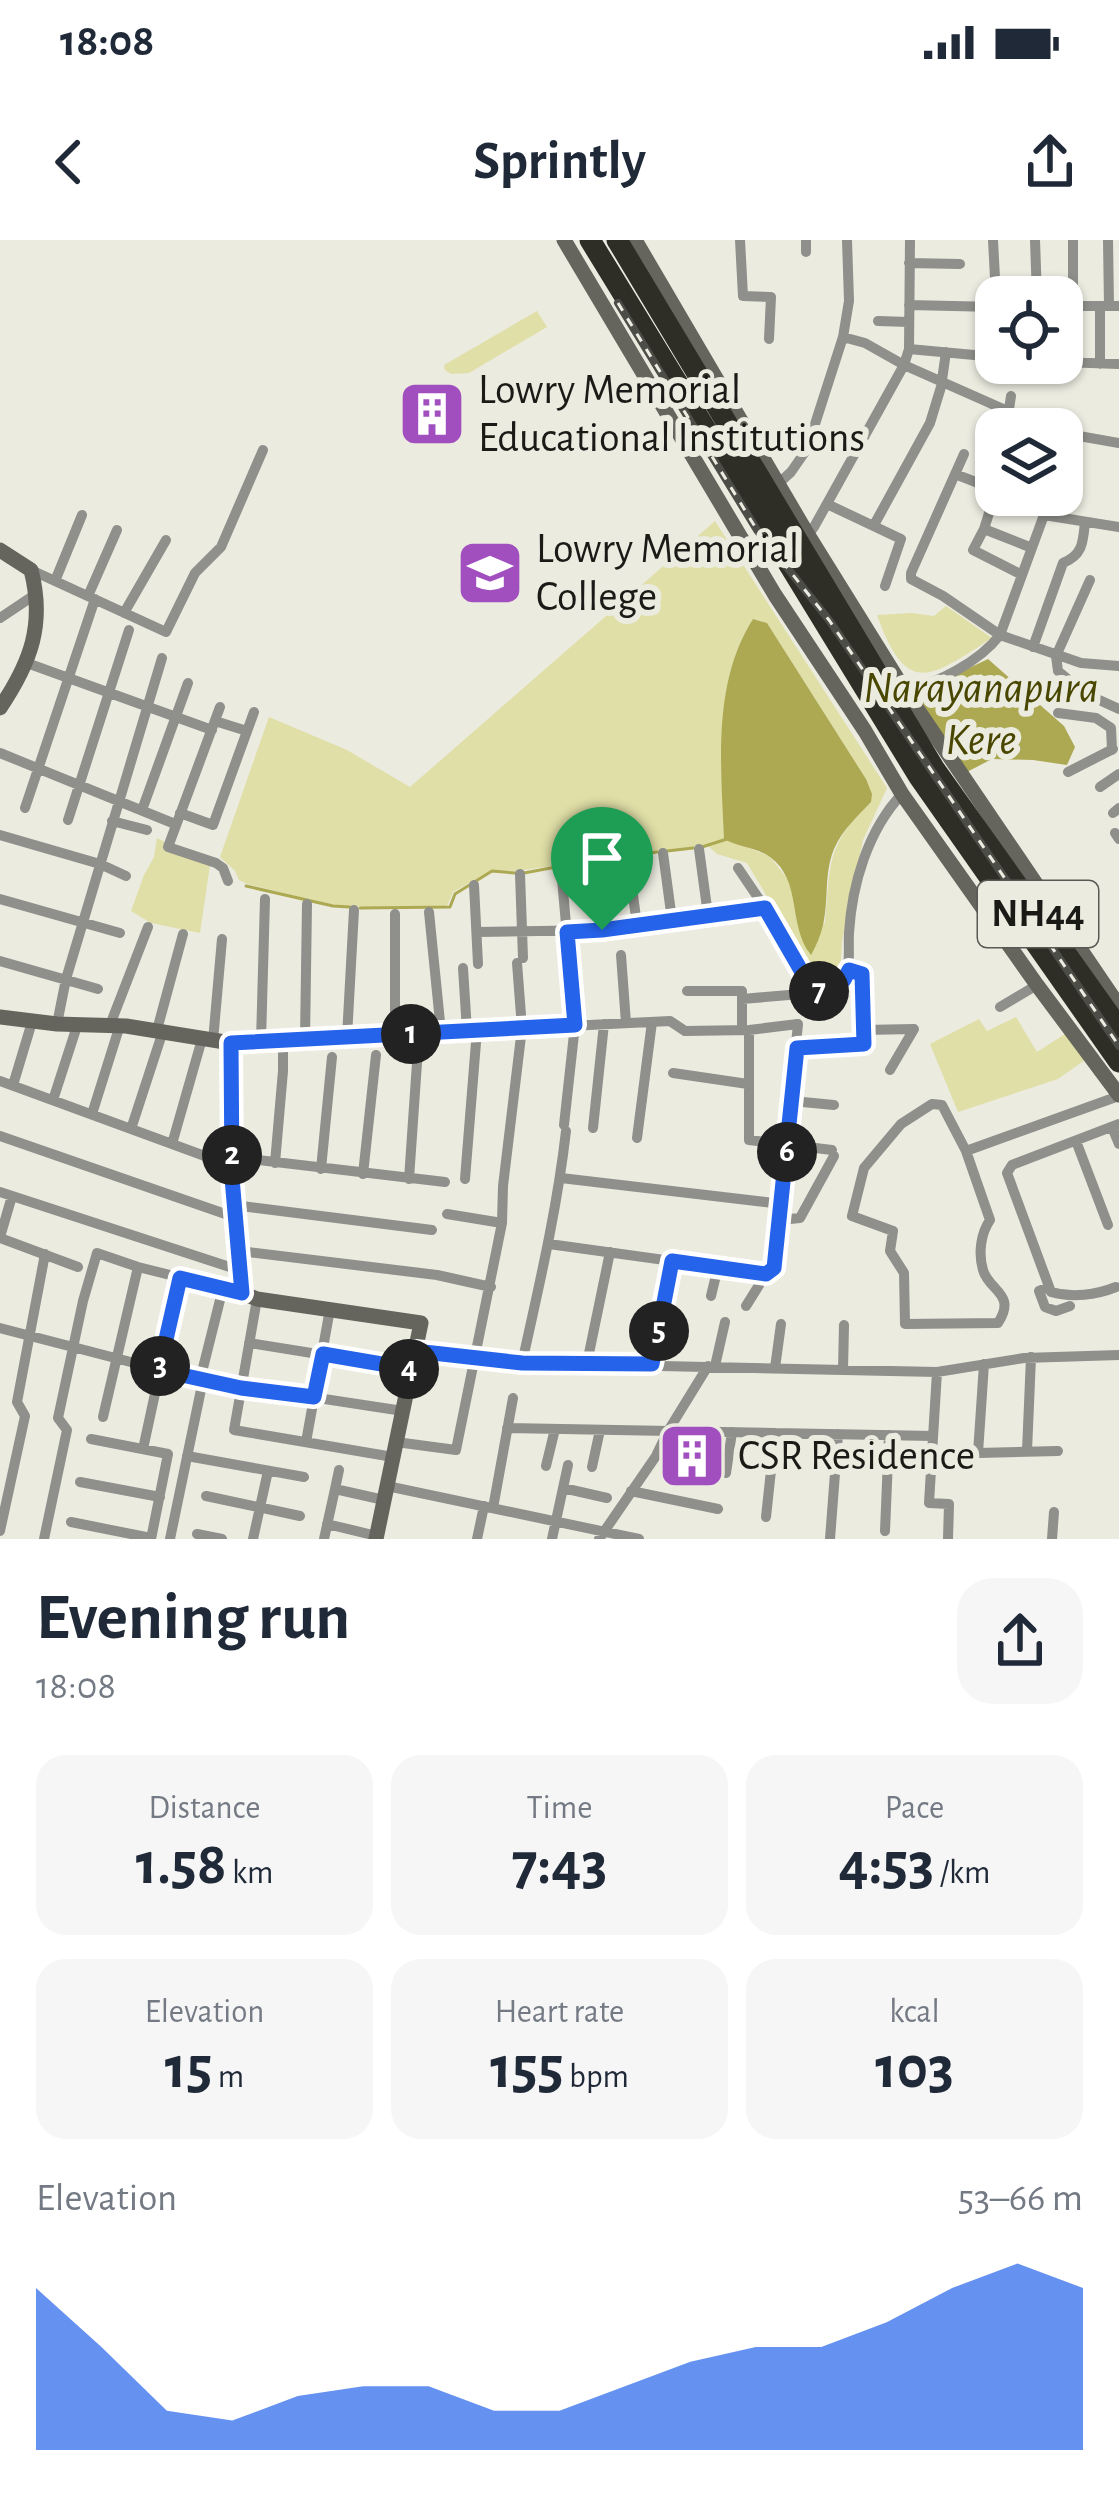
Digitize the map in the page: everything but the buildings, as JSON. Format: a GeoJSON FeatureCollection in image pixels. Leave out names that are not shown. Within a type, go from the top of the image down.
{"type":"FeatureCollection","features":[{"type":"Feature","properties":{"kind":"highway","name":"NH44"},"geometry":{"type":"LineString","coordinates":[[590,240],[919,777],[1119,1061]]}},
{"type":"Feature","properties":{"kind":"highway","name":"NH44"},"geometry":{"type":"LineString","coordinates":[[617,240],[934,768],[1119,1028]]}},
{"type":"Feature","properties":{"kind":"street"},"geometry":{"type":"LineString","coordinates":[[564,240],[764,576],[902,794],[1119,1095],[966,1151]]}},
{"type":"Feature","properties":{"kind":"street"},"geometry":{"type":"LineString","coordinates":[[635,240],[905,691],[1119,1006]]}},
{"type":"Feature","properties":{"kind":"street"},"geometry":{"type":"LineString","coordinates":[[740,240],[743,296],[771,297],[769,339]]}},
{"type":"Feature","properties":{"kind":"street"},"geometry":{"type":"LineString","coordinates":[[778,484],[807,449],[843,338],[849,301],[847,240]]}},
{"type":"Feature","properties":{"kind":"street"},"geometry":{"type":"LineString","coordinates":[[808,535],[904,365],[909,349],[910,240]]}},
{"type":"Feature","properties":{"kind":"street"},"geometry":{"type":"LineString","coordinates":[[993,240],[995,276]]}},
{"type":"Feature","properties":{"kind":"street"},"geometry":{"type":"LineString","coordinates":[[1035,240],[1036,276]]}},
{"type":"Feature","properties":{"kind":"street"},"geometry":{"type":"LineString","coordinates":[[1069,276],[1072,240]]}},
{"type":"Feature","properties":{"kind":"street"},"geometry":{"type":"LineString","coordinates":[[1100,364],[1110,306],[1108,240]]}},
{"type":"Feature","properties":{"kind":"street"},"geometry":{"type":"LineString","coordinates":[[909,263],[960,264]]}},
{"type":"Feature","properties":{"kind":"street"},"geometry":{"type":"LineString","coordinates":[[909,305],[975,307]]}},
{"type":"Feature","properties":{"kind":"street"},"geometry":{"type":"LineString","coordinates":[[878,321],[909,322]]}},
{"type":"Feature","properties":{"kind":"street"},"geometry":{"type":"LineString","coordinates":[[843,338],[865,343],[1001,408]]}},
{"type":"Feature","properties":{"kind":"street"},"geometry":{"type":"LineString","coordinates":[[909,349],[975,355]]}},
{"type":"Feature","properties":{"kind":"street"},"geometry":{"type":"LineString","coordinates":[[874,525],[923,439],[946,352]]}},
{"type":"Feature","properties":{"kind":"street"},"geometry":{"type":"LineString","coordinates":[[1083,363],[1119,364]]}},
{"type":"Feature","properties":{"kind":"street"},"geometry":{"type":"LineString","coordinates":[[1010,408],[1011,396]]}},
{"type":"Feature","properties":{"kind":"street"},"geometry":{"type":"LineString","coordinates":[[1083,437],[1119,443]]}},
{"type":"Feature","properties":{"kind":"street"},"geometry":{"type":"LineString","coordinates":[[0,550],[31,570],[166,632],[195,573],[221,547],[263,449]]}},
{"type":"Feature","properties":{"kind":"street"},"geometry":{"type":"LineString","coordinates":[[964,454],[911,579],[1000,635],[1056,656],[1081,664],[1118,666],[1119,650]]}},
{"type":"Feature","properties":{"kind":"street"},"geometry":{"type":"LineString","coordinates":[[955,474],[975,483]]}},
{"type":"Feature","properties":{"kind":"street"},"geometry":{"type":"LineString","coordinates":[[827,504],[902,539],[885,586]]}},
{"type":"Feature","properties":{"kind":"street"},"geometry":{"type":"LineString","coordinates":[[55,581],[82,515]]}},
{"type":"Feature","properties":{"kind":"street"},"geometry":{"type":"LineString","coordinates":[[988,516],[973,550],[1022,575]]}},
{"type":"Feature","properties":{"kind":"street"},"geometry":{"type":"LineString","coordinates":[[905,691],[950,673],[991,647],[1000,635],[1032,548],[1038,516]]}},
{"type":"Feature","properties":{"kind":"street"},"geometry":{"type":"LineString","coordinates":[[1069,516],[1119,526]]}},
{"type":"Feature","properties":{"kind":"street"},"geometry":{"type":"LineString","coordinates":[[1033,647],[1063,563],[1082,549],[1085,522]]}},
{"type":"Feature","properties":{"kind":"street"},"geometry":{"type":"LineString","coordinates":[[983,529],[1032,548]]}},
{"type":"Feature","properties":{"kind":"street"},"geometry":{"type":"LineString","coordinates":[[25,808],[117,530]]}},
{"type":"Feature","properties":{"kind":"street"},"geometry":{"type":"LineString","coordinates":[[124,613],[166,540]]}},
{"type":"Feature","properties":{"kind":"street"},"geometry":{"type":"LineString","coordinates":[[0,707],[27,662],[39,615],[31,570]]}},
{"type":"Feature","properties":{"kind":"street"},"geometry":{"type":"LineString","coordinates":[[1090,580],[1056,656],[1058,671],[1086,694],[1119,710]]}},
{"type":"Feature","properties":{"kind":"street"},"geometry":{"type":"LineString","coordinates":[[0,618],[36,594]]}},
{"type":"Feature","properties":{"kind":"street"},"geometry":{"type":"LineString","coordinates":[[68,820],[129,630]]}},
{"type":"Feature","properties":{"kind":"street"},"geometry":{"type":"LineString","coordinates":[[57,1024],[66,979],[162,658]]}},
{"type":"Feature","properties":{"kind":"street"},"geometry":{"type":"LineString","coordinates":[[27,662],[176,717],[247,731]]}},
{"type":"Feature","properties":{"kind":"street"},"geometry":{"type":"LineString","coordinates":[[142,810],[188,683]]}},
{"type":"Feature","properties":{"kind":"street"},"geometry":{"type":"LineString","coordinates":[[220,707],[168,847],[216,862],[228,881]]}},
{"type":"Feature","properties":{"kind":"street"},"geometry":{"type":"LineString","coordinates":[[1,755],[142,810],[213,825],[254,712]]}},
{"type":"Feature","properties":{"kind":"street"},"geometry":{"type":"LineString","coordinates":[[1058,713],[1096,718],[1111,728],[1116,747],[1068,772]]}},
{"type":"Feature","properties":{"kind":"street"},"geometry":{"type":"LineString","coordinates":[[1100,787],[1119,774]]}},
{"type":"Feature","properties":{"kind":"street"},"geometry":{"type":"LineString","coordinates":[[742,999],[814,993],[844,980],[862,861],[888,809],[902,794]]}},
{"type":"Feature","properties":{"kind":"street"},"geometry":{"type":"LineString","coordinates":[[112,820],[147,830]]}},
{"type":"Feature","properties":{"kind":"street"},"geometry":{"type":"LineString","coordinates":[[0,835],[126,876]]}},
{"type":"Feature","properties":{"kind":"street"},"geometry":{"type":"LineString","coordinates":[[699,849],[708,916]]}},
{"type":"Feature","properties":{"kind":"street"},"geometry":{"type":"LineString","coordinates":[[663,853],[672,920]]}},
{"type":"Feature","properties":{"kind":"street"},"geometry":{"type":"LineString","coordinates":[[593,864],[602,930]]}},
{"type":"Feature","properties":{"kind":"street"},"geometry":{"type":"LineString","coordinates":[[522,1363],[561,1178],[575,1025],[561,868]]}},
{"type":"Feature","properties":{"kind":"street"},"geometry":{"type":"LineString","coordinates":[[738,868],[814,993]]}},
{"type":"Feature","properties":{"kind":"street"},"geometry":{"type":"LineString","coordinates":[[630,873],[637,925]]}},
{"type":"Feature","properties":{"kind":"street"},"geometry":{"type":"LineString","coordinates":[[231,1043],[233,1211],[249,1296],[249,1343],[234,1430],[306,1442],[456,1450],[502,1223],[522,1028],[520,874]]}},
{"type":"Feature","properties":{"kind":"street"},"geometry":{"type":"LineString","coordinates":[[474,885],[478,964]]}},
{"type":"Feature","properties":{"kind":"street"},"geometry":{"type":"LineString","coordinates":[[0,899],[120,933]]}},
{"type":"Feature","properties":{"kind":"street"},"geometry":{"type":"LineString","coordinates":[[261,1042],[266,899]]}},
{"type":"Feature","properties":{"kind":"street"},"geometry":{"type":"LineString","coordinates":[[304,1039],[307,904]]}},
{"type":"Feature","properties":{"kind":"street"},"geometry":{"type":"LineString","coordinates":[[477,932],[602,930],[765,908]]}},
{"type":"Feature","properties":{"kind":"street"},"geometry":{"type":"LineString","coordinates":[[347,1037],[354,910]]}},
{"type":"Feature","properties":{"kind":"street"},"geometry":{"type":"LineString","coordinates":[[429,912],[441,1032]]}},
{"type":"Feature","properties":{"kind":"street"},"geometry":{"type":"LineString","coordinates":[[395,914],[395,1035]]}},
{"type":"Feature","properties":{"kind":"street"},"geometry":{"type":"LineString","coordinates":[[92,1114],[148,927]]}},
{"type":"Feature","properties":{"kind":"street"},"geometry":{"type":"LineString","coordinates":[[131,1129],[183,934]]}},
{"type":"Feature","properties":{"kind":"street"},"geometry":{"type":"LineString","coordinates":[[172,1144],[207,1040],[222,939]]}},
{"type":"Feature","properties":{"kind":"street"},"geometry":{"type":"LineString","coordinates":[[621,955],[626,1023]]}},
{"type":"Feature","properties":{"kind":"street"},"geometry":{"type":"LineString","coordinates":[[0,961],[98,989]]}},
{"type":"Feature","properties":{"kind":"street"},"geometry":{"type":"LineString","coordinates":[[463,968],[472,1031],[465,1179]]}},
{"type":"Feature","properties":{"kind":"street"},"geometry":{"type":"LineString","coordinates":[[797,1048],[864,1044],[862,974],[849,970]]}},
{"type":"Feature","properties":{"kind":"street"},"geometry":{"type":"LineString","coordinates":[[1000,1007],[1037,985]]}},
{"type":"Feature","properties":{"kind":"street"},"geometry":{"type":"LineString","coordinates":[[687,991],[742,992],[748,1140],[833,1153],[800,1218],[780,1220]]}},
{"type":"Feature","properties":{"kind":"street"},"geometry":{"type":"LineString","coordinates":[[0,1017],[115,1025],[231,1043],[670,1021],[685,1031],[798,1024],[774,1268],[746,1306]]}},
{"type":"Feature","properties":{"kind":"street"},"geometry":{"type":"LineString","coordinates":[[32,1022],[6,1083],[232,1161],[445,1182]]}},
{"type":"Feature","properties":{"kind":"street"},"geometry":{"type":"LineString","coordinates":[[53,1100],[78,1022]]}},
{"type":"Feature","properties":{"kind":"street"},"geometry":{"type":"LineString","coordinates":[[637,1138],[652,1022]]}},
{"type":"Feature","properties":{"kind":"street"},"geometry":{"type":"LineString","coordinates":[[593,1129],[604,1024]]}},
{"type":"Feature","properties":{"kind":"street"},"geometry":{"type":"LineString","coordinates":[[863,1030],[914,1028],[890,1070]]}},
{"type":"Feature","properties":{"kind":"street"},"geometry":{"type":"LineString","coordinates":[[409,1179],[419,1034]]}},
{"type":"Feature","properties":{"kind":"street"},"geometry":{"type":"LineString","coordinates":[[275,1163],[284,1040]]}},
{"type":"Feature","properties":{"kind":"street"},"geometry":{"type":"LineString","coordinates":[[363,1174],[376,1055]]}},
{"type":"Feature","properties":{"kind":"street"},"geometry":{"type":"LineString","coordinates":[[321,1168],[332,1057]]}},
{"type":"Feature","properties":{"kind":"street"},"geometry":{"type":"LineString","coordinates":[[673,1072],[748,1084]]}},
{"type":"Feature","properties":{"kind":"street"},"geometry":{"type":"LineString","coordinates":[[792,1101],[834,1105]]}},
{"type":"Feature","properties":{"kind":"street"},"geometry":{"type":"LineString","coordinates":[[932,1104],[942,1105],[966,1151],[989,1220],[981,1233],[983,1272],[1002,1294],[1003,1316],[998,1323],[905,1324],[904,1273],[890,1251],[893,1231],[852,1216],[864,1168],[901,1124],[932,1104]]}},
{"type":"Feature","properties":{"kind":"street"},"geometry":{"type":"LineString","coordinates":[[1116,1287],[1096,1294],[1052,1292],[1007,1173],[1012,1165],[1076,1141],[1117,1133]]}},
{"type":"Feature","properties":{"kind":"street"},"geometry":{"type":"LineString","coordinates":[[0,1136],[233,1211],[432,1230]]}},
{"type":"Feature","properties":{"kind":"street"},"geometry":{"type":"LineString","coordinates":[[1076,1141],[1108,1225]]}},
{"type":"Feature","properties":{"kind":"street"},"geometry":{"type":"LineString","coordinates":[[561,1178],[782,1204]]}},
{"type":"Feature","properties":{"kind":"street"},"geometry":{"type":"LineString","coordinates":[[78,1267],[0,1238],[6,1194],[242,1271]]}},
{"type":"Feature","properties":{"kind":"street"},"geometry":{"type":"LineString","coordinates":[[447,1214],[502,1223]]}},
{"type":"Feature","properties":{"kind":"street"},"geometry":{"type":"LineString","coordinates":[[549,1244],[766,1274]]}},
{"type":"Feature","properties":{"kind":"street"},"geometry":{"type":"LineString","coordinates":[[239,1251],[437,1275],[491,1287]]}},
{"type":"Feature","properties":{"kind":"street"},"geometry":{"type":"LineString","coordinates":[[587,1363],[610,1252]]}},
{"type":"Feature","properties":{"kind":"street"},"geometry":{"type":"LineString","coordinates":[[44,1539],[67,1430],[58,1418],[97,1253],[249,1296],[421,1323],[376,1538],[327,1524]]}},
{"type":"Feature","properties":{"kind":"street"},"geometry":{"type":"LineString","coordinates":[[0,1532],[25,1416],[17,1402],[45,1254]]}},
{"type":"Feature","properties":{"kind":"street"},"geometry":{"type":"LineString","coordinates":[[652,1364],[672,1261]]}},
{"type":"Feature","properties":{"kind":"street"},"geometry":{"type":"LineString","coordinates":[[103,1417],[137,1267]]}},
{"type":"Feature","properties":{"kind":"street"},"geometry":{"type":"LineString","coordinates":[[711,1296],[718,1267]]}},
{"type":"Feature","properties":{"kind":"street"},"geometry":{"type":"LineString","coordinates":[[143,1449],[180,1278]]}},
{"type":"Feature","properties":{"kind":"street"},"geometry":{"type":"LineString","coordinates":[[1049,1287],[1039,1291],[1045,1307],[1056,1311],[1070,1306]]}},
{"type":"Feature","properties":{"kind":"street"},"geometry":{"type":"LineString","coordinates":[[170,1539],[223,1288]]}},
{"type":"Feature","properties":{"kind":"street"},"geometry":{"type":"LineString","coordinates":[[306,1442],[330,1309]]}},
{"type":"Feature","properties":{"kind":"street"},"geometry":{"type":"LineString","coordinates":[[601,1535],[712,1366],[724,1322]]}},
{"type":"Feature","properties":{"kind":"street"},"geometry":{"type":"LineString","coordinates":[[775,1368],[781,1324]]}},
{"type":"Feature","properties":{"kind":"street"},"geometry":{"type":"LineString","coordinates":[[842,1370],[844,1325]]}},
{"type":"Feature","properties":{"kind":"street"},"geometry":{"type":"LineString","coordinates":[[0,1328],[201,1380],[403,1411]]}},
{"type":"Feature","properties":{"kind":"street"},"geometry":{"type":"LineString","coordinates":[[249,1343],[411,1369]]}},
{"type":"Feature","properties":{"kind":"street"},"geometry":{"type":"LineString","coordinates":[[415,1351],[522,1363],[937,1372],[1031,1357],[1119,1355]]}},
{"type":"Feature","properties":{"kind":"street"},"geometry":{"type":"LineString","coordinates":[[1027,1451],[1031,1357]]}},
{"type":"Feature","properties":{"kind":"street"},"geometry":{"type":"LineString","coordinates":[[984,1364],[978,1453],[1058,1451]]}},
{"type":"Feature","properties":{"kind":"street"},"geometry":{"type":"LineString","coordinates":[[937,1372],[928,1503],[949,1504],[948,1539]]}},
{"type":"Feature","properties":{"kind":"street"},"geometry":{"type":"LineString","coordinates":[[477,1539],[513,1398]]}},
{"type":"Feature","properties":{"kind":"street"},"geometry":{"type":"LineString","coordinates":[[507,1428],[933,1436]]}},
{"type":"Feature","properties":{"kind":"street"},"geometry":{"type":"LineString","coordinates":[[546,1466],[555,1429]]}},
{"type":"Feature","properties":{"kind":"street"},"geometry":{"type":"LineString","coordinates":[[592,1467],[600,1430]]}},
{"type":"Feature","properties":{"kind":"street"},"geometry":{"type":"LineString","coordinates":[[726,1473],[732,1432]]}},
{"type":"Feature","properties":{"kind":"street"},"geometry":{"type":"LineString","coordinates":[[766,1516],[775,1433]]}},
{"type":"Feature","properties":{"kind":"street"},"geometry":{"type":"LineString","coordinates":[[830,1539],[838,1435]]}},
{"type":"Feature","properties":{"kind":"street"},"geometry":{"type":"LineString","coordinates":[[884,1531],[889,1436]]}},
{"type":"Feature","properties":{"kind":"street"},"geometry":{"type":"LineString","coordinates":[[70,1522],[151,1538],[169,1454],[91,1439]]}},
{"type":"Feature","properties":{"kind":"street"},"geometry":{"type":"LineString","coordinates":[[187,1456],[304,1477]]}},
{"type":"Feature","properties":{"kind":"street"},"geometry":{"type":"LineString","coordinates":[[552,1539],[568,1465]]}},
{"type":"Feature","properties":{"kind":"street"},"geometry":{"type":"LineString","coordinates":[[324,1539],[339,1470]]}},
{"type":"Feature","properties":{"kind":"street"},"geometry":{"type":"LineString","coordinates":[[253,1539],[268,1471]]}},
{"type":"Feature","properties":{"kind":"street"},"geometry":{"type":"LineString","coordinates":[[80,1482],[160,1497]]}},
{"type":"Feature","properties":{"kind":"street"},"geometry":{"type":"LineString","coordinates":[[563,1487],[608,1498]]}},
{"type":"Feature","properties":{"kind":"street"},"geometry":{"type":"LineString","coordinates":[[335,1489],[488,1507],[601,1535],[639,1539]]}},
{"type":"Feature","properties":{"kind":"street"},"geometry":{"type":"LineString","coordinates":[[631,1491],[718,1509]]}},
{"type":"Feature","properties":{"kind":"street"},"geometry":{"type":"LineString","coordinates":[[206,1496],[300,1516]]}},
{"type":"Feature","properties":{"kind":"street"},"geometry":{"type":"LineString","coordinates":[[1052,1539],[1054,1512]]}},
{"type":"Feature","properties":{"kind":"street"},"geometry":{"type":"LineString","coordinates":[[197,1534],[222,1539]]}},
{"type":"Feature","properties":{"kind":"shaded area"},"geometry":{"type":"Polygon","coordinates":[[[537,311],[547,327],[469,373],[445,370],[444,365],[537,311]]]}},
{"type":"Feature","properties":{"kind":"shaded area"},"geometry":{"type":"Polygon","coordinates":[[[715,521],[887,788],[863,840],[842,941],[840,977],[818,982],[747,863],[717,854],[707,845],[516,871],[492,870],[453,892],[447,906],[384,908],[332,905],[247,884],[220,857],[269,717],[347,750],[410,787],[715,521]],[[753,619],[740,644],[725,697],[724,838],[769,856],[825,924],[833,857],[845,831],[871,802],[866,779],[767,623],[753,619]]]}},
{"type":"Feature","properties":{"kind":"shaded area"},"geometry":{"type":"Polygon","coordinates":[[[946,606],[992,638],[937,670],[910,669],[888,642],[877,615],[934,616],[946,606]]]}},
{"type":"Feature","properties":{"kind":"shaded area"},"geometry":{"type":"Polygon","coordinates":[[[157,838],[210,865],[200,933],[151,923],[131,911],[157,838]]]}},
{"type":"Feature","properties":{"kind":"shaded area"},"geometry":{"type":"Polygon","coordinates":[[[1016,1017],[1037,1052],[1065,1034],[1085,1060],[1058,1079],[958,1112],[930,1044],[979,1019],[987,1031],[1016,1017]]]}},
{"type":"Feature","properties":{"kind":"water"},"geometry":{"type":"Polygon","coordinates":[[[753,619],[767,623],[872,794],[871,802],[834,849],[823,926],[811,955],[780,867],[765,854],[724,839],[725,697],[740,644],[753,619]]]}},
{"type":"Feature","properties":{"kind":"water","name":"Narayanapura Kere"},"geometry":{"type":"Polygon","coordinates":[[[988,659],[1064,726],[1075,747],[1067,765],[992,759],[965,773],[913,695],[988,659]]]}},
{"type":"Feature","properties":{"kind":"waterway"},"geometry":{"type":"LineString","coordinates":[[702,847],[727,839]]}},
{"type":"Feature","properties":{"kind":"waterway"},"geometry":{"type":"LineString","coordinates":[[667,851],[693,848]]}},
{"type":"Feature","properties":{"kind":"waterway"},"geometry":{"type":"LineString","coordinates":[[566,865],[657,852]]}},
{"type":"Feature","properties":{"kind":"waterway"},"geometry":{"type":"LineString","coordinates":[[524,873],[556,867]]}},
{"type":"Feature","properties":{"kind":"waterway"},"geometry":{"type":"LineString","coordinates":[[360,908],[450,907],[455,894],[492,871],[515,873]]}},
{"type":"Feature","properties":{"kind":"waterway"},"geometry":{"type":"LineString","coordinates":[[246,886],[350,907]]}},
{"type":"Feature","properties":{"kind":"railway"},"geometry":{"type":"LineString","coordinates":[[618,303],[757,530],[829,620],[1119,1046]]}},
{"type":"Feature","properties":{"kind":"place","name":"Lowry Memorial Educational Institutions"},"geometry":{"type":"Point","coordinates":[432,414]}},
{"type":"Feature","properties":{"kind":"place","name":"Lowry Memorial College"},"geometry":{"type":"Point","coordinates":[490,573]}},
{"type":"Feature","properties":{"kind":"place","name":"CSR Residence"},"geometry":{"type":"Point","coordinates":[692,1456]}},
{"type":"Feature","properties":{"kind":"route"},"geometry":{"type":"LineString","coordinates":[[765,908],[814,993],[844,980],[849,970],[862,974],[864,1044],[797,1048],[774,1268],[766,1274],[672,1261],[652,1364],[522,1363],[415,1351],[411,1369],[323,1354],[314,1397],[241,1388],[159,1370],[180,1278],[242,1293],[232,1178],[231,1043],[575,1025],[567,932],[602,930],[765,908]]}}]}
